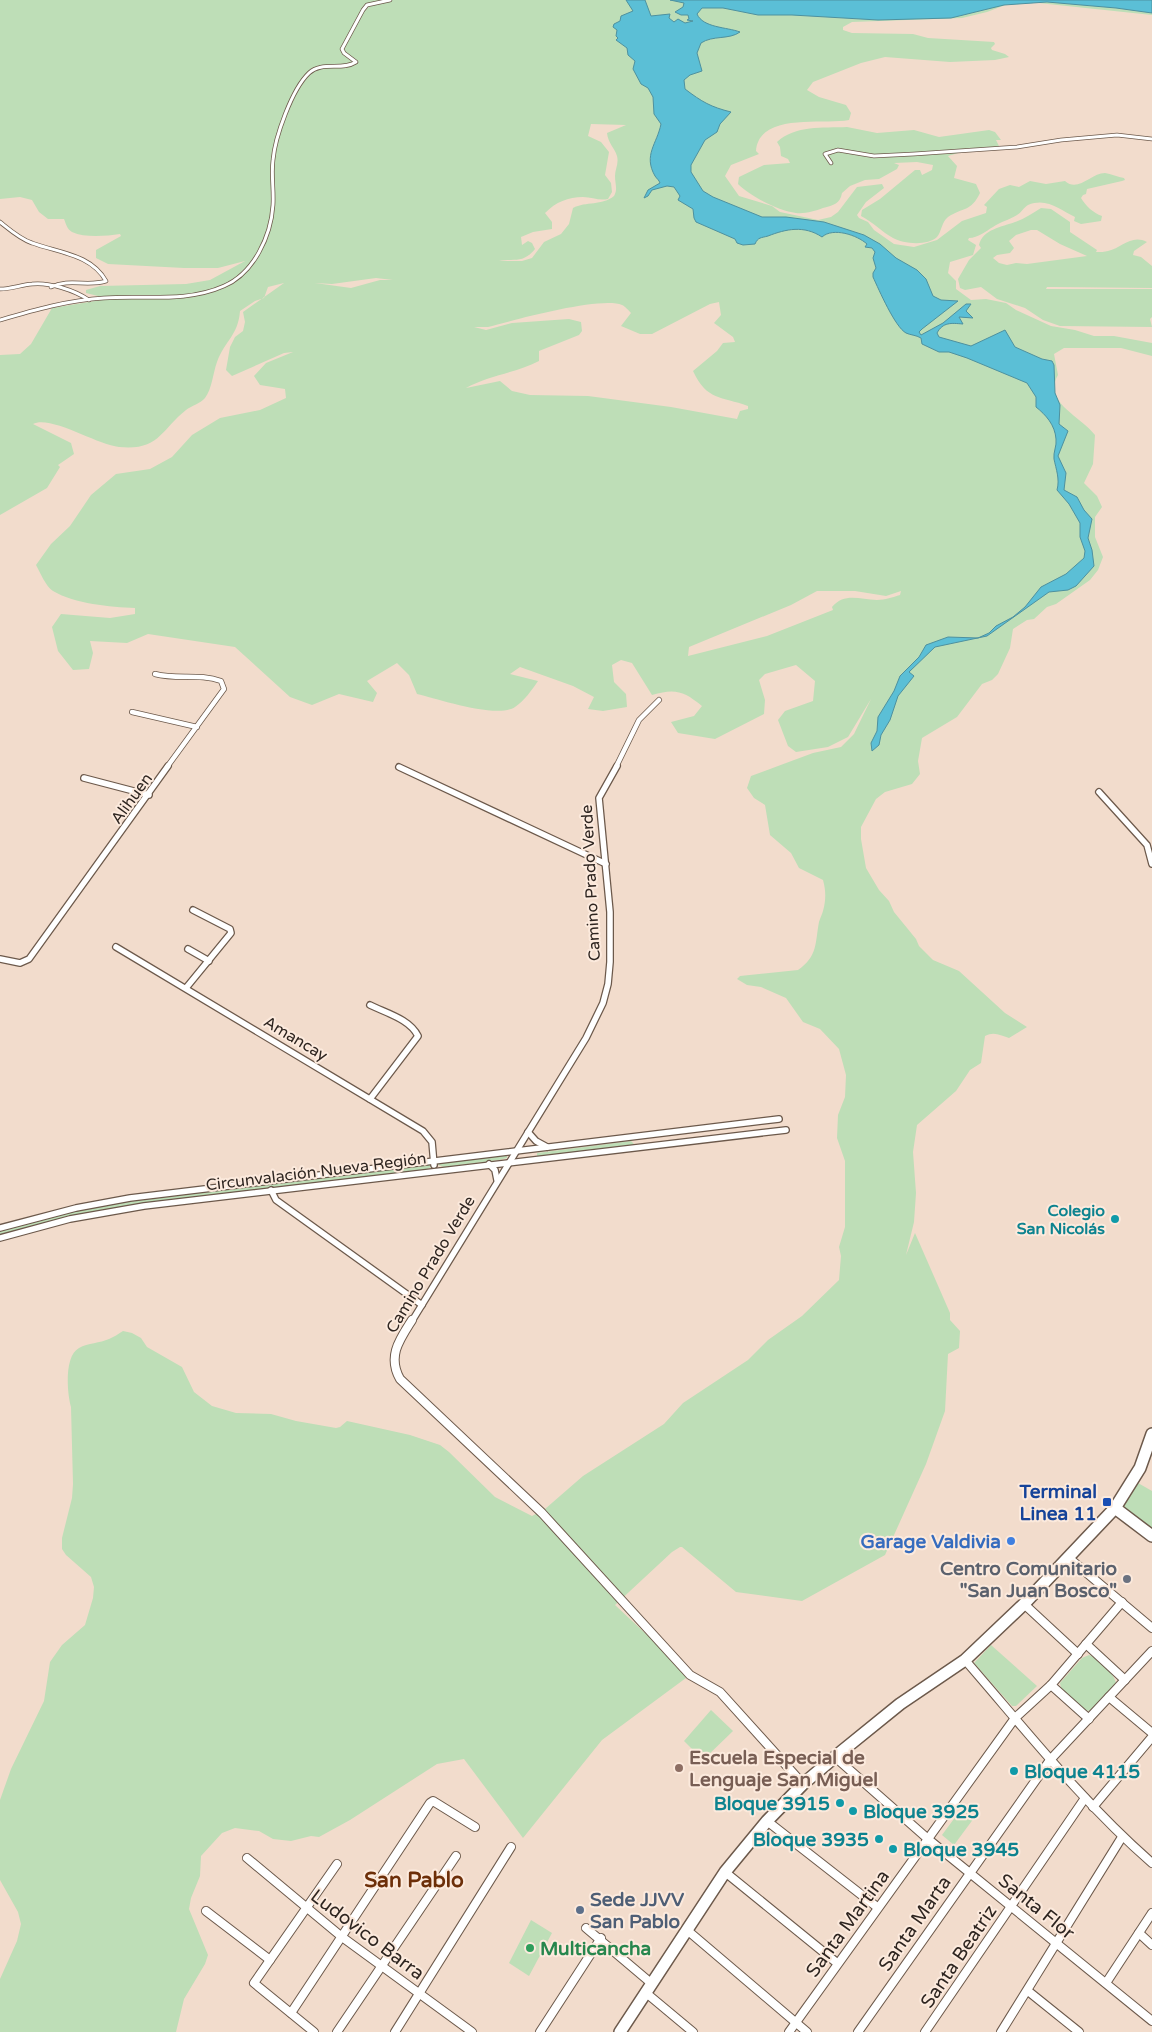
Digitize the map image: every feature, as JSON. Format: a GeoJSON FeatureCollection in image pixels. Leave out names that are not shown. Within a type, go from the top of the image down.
{"type":"FeatureCollection","features":[{"type":"Feature","properties":{"kind":"main road"},"geometry":{"type":"LineString","coordinates":[[620,2032],[725,1872],[767,1822],[803,1784],[900,1704],[965,1660],[1024,1604],[1115,1508],[1140,1468],[1152,1434]]}},
{"type":"Feature","properties":{"kind":"main road"},"geometry":{"type":"LineString","coordinates":[[1115,1508],[1152,1536]]}},
{"type":"Feature","properties":{"kind":"street"},"geometry":{"type":"LineString","coordinates":[[0,320],[52,305],[90,300],[197,294],[227,286],[244,274],[261,248],[272,212],[273,156],[287,111],[309,73],[324,66],[353,65],[356,62],[344,53],[342,49],[363,10],[367,5],[390,0]]}},
{"type":"Feature","properties":{"kind":"street"},"geometry":{"type":"LineString","coordinates":[[831,163],[825,154],[835,150],[885,156],[1017,147],[1117,135],[1152,139]]}},
{"type":"Feature","properties":{"kind":"street"},"geometry":{"type":"LineString","coordinates":[[0,222],[15,234],[31,243],[78,256],[102,274],[106,281],[84,284],[57,284],[51,287]]}},
{"type":"Feature","properties":{"kind":"street"},"geometry":{"type":"LineString","coordinates":[[0,289],[11,289],[35,284],[51,287],[90,300]]}},
{"type":"Feature","properties":{"kind":"street","name":"Alihuen"},"geometry":{"type":"LineString","coordinates":[[0,959],[20,963],[28,961],[223,691],[223,682],[206,675],[174,678],[155,674]]}},
{"type":"Feature","properties":{"kind":"street","name":"Camino Prado Verde"},"geometry":{"type":"LineString","coordinates":[[659,700],[639,720],[625,751],[599,798],[606,864],[610,938],[606,991],[603,1003],[586,1038],[497,1180],[396,1349],[394,1364],[400,1379],[542,1513],[690,1675],[720,1692],[803,1784]]}},
{"type":"Feature","properties":{"kind":"street"},"geometry":{"type":"LineString","coordinates":[[132,712],[197,727]]}},
{"type":"Feature","properties":{"kind":"street"},"geometry":{"type":"LineString","coordinates":[[399,766],[606,864]]}},
{"type":"Feature","properties":{"kind":"street"},"geometry":{"type":"LineString","coordinates":[[84,778],[149,795]]}},
{"type":"Feature","properties":{"kind":"street"},"geometry":{"type":"LineString","coordinates":[[1099,792],[1147,845],[1152,864]]}},
{"type":"Feature","properties":{"kind":"street"},"geometry":{"type":"LineString","coordinates":[[186,988],[231,933],[230,929],[193,910]]}},
{"type":"Feature","properties":{"kind":"street","name":"Amancay"},"geometry":{"type":"LineString","coordinates":[[116,947],[426,1133],[432,1142],[434,1171]]}},
{"type":"Feature","properties":{"kind":"street"},"geometry":{"type":"LineString","coordinates":[[188,949],[209,960]]}},
{"type":"Feature","properties":{"kind":"street"},"geometry":{"type":"LineString","coordinates":[[370,1005],[406,1022],[415,1029],[418,1036],[370,1098]]}},
{"type":"Feature","properties":{"kind":"street","name":"Circunvalación Nueva Región"},"geometry":{"type":"LineString","coordinates":[[0,1228],[76,1208],[130,1198],[779,1119]]}},
{"type":"Feature","properties":{"kind":"street","name":"Circunvalación Nueva Región"},"geometry":{"type":"LineString","coordinates":[[0,1238],[53,1223],[119,1210],[271,1190],[786,1130]]}},
{"type":"Feature","properties":{"kind":"street"},"geometry":{"type":"LineString","coordinates":[[528,1132],[532,1138],[542,1145],[552,1147]]}},
{"type":"Feature","properties":{"kind":"street"},"geometry":{"type":"LineString","coordinates":[[636,1136],[638,1147]]}},
{"type":"Feature","properties":{"kind":"street"},"geometry":{"type":"LineString","coordinates":[[489,1164],[495,1170],[497,1180]]}},
{"type":"Feature","properties":{"kind":"street"},"geometry":{"type":"LineString","coordinates":[[271,1190],[276,1200],[422,1305]]}},
{"type":"Feature","properties":{"kind":"street"},"geometry":{"type":"LineString","coordinates":[[1069,1558],[1152,1628]]}},
{"type":"Feature","properties":{"kind":"street","name":"Santa Martina"},"geometry":{"type":"LineString","coordinates":[[789,2032],[877,1907],[1016,1718],[1051,1685],[1122,1602]]}},
{"type":"Feature","properties":{"kind":"street"},"geometry":{"type":"LineString","coordinates":[[1024,1604],[1078,1654]]}},
{"type":"Feature","properties":{"kind":"street"},"geometry":{"type":"LineString","coordinates":[[1086,1644],[1125,1680]]}},
{"type":"Feature","properties":{"kind":"street","name":"Santa Marta"},"geometry":{"type":"LineString","coordinates":[[858,2032],[969,1872],[1050,1760],[1152,1651]]}},
{"type":"Feature","properties":{"kind":"street"},"geometry":{"type":"LineString","coordinates":[[965,1660],[1084,1798],[1122,1837],[1152,1863]]}},
{"type":"Feature","properties":{"kind":"street"},"geometry":{"type":"LineString","coordinates":[[1051,1685],[1090,1719]]}},
{"type":"Feature","properties":{"kind":"street"},"geometry":{"type":"LineString","coordinates":[[1110,1697],[1152,1733]]}},
{"type":"Feature","properties":{"kind":"street"},"geometry":{"type":"LineString","coordinates":[[1093,1807],[1152,1737]]}},
{"type":"Feature","properties":{"kind":"street","name":"Santa Flor"},"geometry":{"type":"LineString","coordinates":[[835,1757],[928,1839],[1152,2021]]}},
{"type":"Feature","properties":{"kind":"street","name":"Santa Beatriz"},"geometry":{"type":"LineString","coordinates":[[925,2032],[1084,1798]]}},
{"type":"Feature","properties":{"kind":"street"},"geometry":{"type":"LineString","coordinates":[[291,2014],[430,1803],[433,1801],[475,1827]]}},
{"type":"Feature","properties":{"kind":"street"},"geometry":{"type":"LineString","coordinates":[[767,1822],[877,1907]]}},
{"type":"Feature","properties":{"kind":"street"},"geometry":{"type":"LineString","coordinates":[[1001,2032],[1122,1837]]}},
{"type":"Feature","properties":{"kind":"street"},"geometry":{"type":"LineString","coordinates":[[395,2032],[511,1847]]}},
{"type":"Feature","properties":{"kind":"street"},"geometry":{"type":"LineString","coordinates":[[337,2032],[456,1856]]}},
{"type":"Feature","properties":{"kind":"street","name":"Ludovico Barra"},"geometry":{"type":"LineString","coordinates":[[247,1858],[342,1937],[472,2032]]}},
{"type":"Feature","properties":{"kind":"street"},"geometry":{"type":"LineString","coordinates":[[314,2032],[254,1983],[337,1864]]}},
{"type":"Feature","properties":{"kind":"street"},"geometry":{"type":"LineString","coordinates":[[725,1872],[837,1963]]}},
{"type":"Feature","properties":{"kind":"street"},"geometry":{"type":"LineString","coordinates":[[206,1911],[270,1960]]}},
{"type":"Feature","properties":{"kind":"street"},"geometry":{"type":"LineString","coordinates":[[1106,1983],[1152,1913]]}},
{"type":"Feature","properties":{"kind":"street"},"geometry":{"type":"LineString","coordinates":[[586,1928],[600,1938],[693,2032]]}},
{"type":"Feature","properties":{"kind":"street"},"geometry":{"type":"LineString","coordinates":[[686,1929],[807,2032]]}},
{"type":"Feature","properties":{"kind":"street"},"geometry":{"type":"LineString","coordinates":[[1139,1933],[1152,1944]]}},
{"type":"Feature","properties":{"kind":"street"},"geometry":{"type":"LineString","coordinates":[[540,2032],[600,1938]]}},
{"type":"Feature","properties":{"kind":"street"},"geometry":{"type":"LineString","coordinates":[[1028,1991],[1080,2032]]}},
{"type":"Feature","properties":{"kind":"green space"},"geometry":{"type":"Polygon","coordinates":[[[0,0],[1152,0],[1152,15],[1029,2],[1008,4],[987,12],[962,18],[852,22],[843,27],[843,30],[852,33],[913,34],[928,38],[994,42],[992,50],[1009,57],[995,60],[950,62],[885,57],[861,63],[813,82],[807,90],[819,97],[846,105],[851,113],[849,120],[794,123],[780,125],[768,130],[760,139],[756,151],[759,154],[731,165],[725,176],[739,196],[772,206],[780,212],[818,220],[831,217],[838,212],[857,187],[882,184],[884,188],[866,202],[857,215],[894,244],[914,247],[937,240],[962,221],[986,213],[987,207],[984,205],[999,189],[1010,185],[1019,187],[1030,181],[1046,184],[1065,181],[1075,185],[1105,173],[1124,178],[1125,180],[1122,181],[1087,189],[1086,194],[1081,198],[1090,209],[1102,216],[1101,221],[1081,224],[1074,221],[1075,217],[1053,205],[1035,203],[1028,205],[1014,217],[979,236],[969,238],[968,240],[976,245],[973,255],[950,262],[948,273],[956,281],[956,289],[971,300],[986,299],[1006,303],[1016,310],[1051,326],[1075,330],[1094,336],[1114,336],[1152,343],[1152,356],[1121,348],[1064,348],[1054,354],[1058,375],[1054,385],[1059,401],[1095,435],[1093,464],[1084,483],[1097,496],[1102,507],[1095,517],[1095,537],[1103,557],[1098,570],[1090,580],[1056,604],[1047,607],[1034,619],[1027,620],[1013,629],[1010,648],[998,674],[992,680],[982,684],[957,717],[922,738],[918,761],[920,774],[912,784],[885,792],[876,799],[861,827],[866,868],[879,890],[889,901],[894,912],[916,939],[919,946],[933,960],[959,971],[1005,1013],[1027,1027],[1009,1038],[994,1034],[985,1036],[981,1063],[970,1070],[956,1091],[917,1125],[913,1152],[916,1193],[914,1222],[906,1255],[915,1233],[950,1313],[950,1320],[960,1331],[959,1348],[948,1354],[945,1411],[926,1464],[885,1555],[802,1601],[736,1592],[682,1547],[672,1552],[615,1605],[690,1675],[602,1740],[523,1838],[464,1759],[437,1764],[350,1820],[319,1837],[311,1836],[291,1841],[273,1839],[259,1831],[235,1828],[222,1833],[201,1856],[200,1876],[191,1898],[189,1909],[208,1955],[205,1964],[184,1999],[176,2032],[0,2032],[0,1979],[17,1941],[21,1924],[18,1912],[0,1880],[0,1800],[11,1769],[44,1701],[50,1662],[62,1645],[85,1625],[93,1598],[94,1587],[91,1577],[66,1555],[62,1549],[62,1538],[72,1498],[73,1484],[71,1407],[68,1393],[68,1375],[74,1352],[83,1346],[113,1337],[123,1331],[132,1333],[141,1338],[147,1347],[182,1367],[194,1392],[212,1406],[236,1413],[271,1414],[296,1421],[336,1428],[347,1421],[410,1435],[440,1445],[495,1497],[532,1516],[545,1509],[583,1476],[664,1424],[683,1403],[748,1360],[768,1340],[802,1316],[839,1280],[841,1256],[839,1247],[845,1227],[845,1161],[837,1138],[838,1115],[845,1097],[846,1075],[839,1049],[820,1029],[803,1022],[786,998],[761,987],[747,985],[737,979],[740,976],[798,970],[804,965],[809,960],[814,949],[825,899],[823,880],[799,868],[791,853],[770,835],[765,805],[754,798],[747,788],[751,776],[813,753],[841,747],[854,734],[871,699],[848,737],[828,747],[796,752],[788,746],[778,720],[785,711],[813,701],[815,681],[796,665],[765,674],[759,680],[765,700],[764,714],[715,739],[678,733],[671,722],[694,716],[702,706],[679,692],[673,691],[652,695],[632,663],[621,660],[612,665],[614,682],[626,694],[627,707],[603,711],[588,709],[594,697],[573,686],[520,667],[510,674],[538,681],[525,699],[515,707],[495,711],[467,707],[417,694],[409,675],[397,663],[367,681],[377,693],[373,702],[339,694],[312,705],[290,697],[235,647],[148,634],[127,643],[90,641],[93,653],[89,669],[73,670],[58,651],[52,627],[61,614],[110,618],[135,614],[135,608],[93,604],[62,595],[53,591],[48,586],[36,565],[51,544],[70,526],[91,495],[116,474],[150,469],[172,457],[192,435],[220,418],[260,410],[286,398],[285,389],[260,385],[254,376],[266,363],[293,352],[284,353],[232,376],[226,370],[230,347],[235,337],[243,331],[245,322],[243,312],[262,299],[255,301],[240,311],[237,326],[220,355],[205,398],[186,410],[158,438],[151,442],[143,446],[119,447],[51,424],[41,422],[33,424],[71,443],[74,454],[58,465],[60,467],[47,488],[0,515],[0,355],[20,354],[31,344],[52,308],[101,300],[98,296],[86,293],[86,290],[100,286],[186,284],[210,280],[245,261],[218,268],[108,264],[96,258],[96,250],[121,236],[120,234],[96,236],[77,234],[69,229],[64,219],[48,219],[39,212],[32,200],[20,197],[0,199],[0,0]],[[591,124],[588,136],[601,142],[609,152],[605,175],[611,183],[612,192],[608,199],[578,197],[558,203],[545,213],[552,222],[552,229],[533,232],[521,237],[522,245],[528,241],[532,243],[535,249],[531,254],[518,260],[499,261],[522,261],[532,258],[544,242],[561,234],[569,224],[573,208],[604,201],[609,199],[614,196],[617,159],[607,133],[626,125],[591,124]],[[376,278],[332,284],[315,283],[351,288],[380,280],[393,280],[376,278]],[[284,283],[268,287],[264,297],[284,283]],[[719,302],[710,304],[652,334],[640,334],[621,326],[631,313],[623,306],[611,303],[577,306],[488,327],[474,327],[486,330],[512,323],[569,319],[581,322],[582,331],[579,335],[539,351],[539,361],[466,388],[500,381],[512,391],[530,395],[588,396],[671,407],[737,419],[740,411],[748,409],[748,406],[709,393],[698,381],[693,371],[717,351],[723,343],[735,342],[733,337],[714,323],[721,315],[719,302]],[[817,591],[791,605],[689,647],[688,656],[767,636],[833,610],[832,607],[837,602],[847,598],[883,600],[900,595],[901,591],[886,596],[855,591],[817,591]]]}},
{"type":"Feature","properties":{"kind":"green space"},"geometry":{"type":"Polygon","coordinates":[[[847,127],[877,133],[914,130],[939,137],[989,130],[995,132],[1001,140],[996,140],[1000,148],[968,150],[948,156],[957,166],[954,178],[976,184],[980,193],[970,206],[948,217],[937,237],[928,242],[909,243],[897,240],[861,216],[862,210],[880,199],[915,170],[920,170],[922,175],[932,170],[933,165],[917,162],[894,163],[899,165],[897,169],[879,179],[865,180],[850,186],[842,193],[840,200],[836,204],[803,213],[789,212],[773,206],[738,184],[739,177],[764,165],[790,163],[788,159],[781,156],[780,147],[777,142],[784,137],[810,128],[847,127]]]}},
{"type":"Feature","properties":{"kind":"green space"},"geometry":{"type":"Polygon","coordinates":[[[1041,208],[1051,209],[1070,222],[1070,232],[1097,250],[1096,252],[1105,252],[1136,240],[1147,242],[1134,251],[1133,255],[1141,257],[1152,266],[1152,288],[1047,287],[1046,289],[1152,289],[1152,317],[1150,319],[1152,327],[1060,326],[1043,320],[1025,308],[997,299],[981,287],[965,290],[960,288],[958,279],[969,260],[981,248],[979,245],[984,235],[994,229],[1018,221],[1041,208]],[[1037,230],[1016,235],[1009,241],[1014,248],[1010,253],[997,255],[993,258],[999,263],[1007,265],[1087,256],[1060,244],[1037,230]]]}},
{"type":"Feature","properties":{"kind":"green space"},"geometry":{"type":"Polygon","coordinates":[[[631,1141],[634,1144],[537,1157],[537,1153],[631,1141]]]}},
{"type":"Feature","properties":{"kind":"green space"},"geometry":{"type":"Polygon","coordinates":[[[507,1155],[507,1158],[499,1160],[444,1167],[438,1165],[439,1163],[507,1155]]]}},
{"type":"Feature","properties":{"kind":"green space"},"geometry":{"type":"Polygon","coordinates":[[[431,1164],[431,1167],[427,1169],[106,1209],[0,1236],[0,1231],[104,1205],[431,1164]]]}},
{"type":"Feature","properties":{"kind":"green space"},"geometry":{"type":"Polygon","coordinates":[[[1138,1483],[1152,1491],[1152,1530],[1122,1509],[1138,1483]]]}},
{"type":"Feature","properties":{"kind":"green space"},"geometry":{"type":"Polygon","coordinates":[[[991,1645],[1037,1686],[1016,1706],[1012,1706],[974,1663],[991,1645]]]}},
{"type":"Feature","properties":{"kind":"green space"},"geometry":{"type":"Polygon","coordinates":[[[1089,1655],[1106,1666],[1116,1683],[1090,1711],[1084,1710],[1061,1688],[1060,1683],[1082,1658],[1089,1655]]]}},
{"type":"Feature","properties":{"kind":"green space"},"geometry":{"type":"Polygon","coordinates":[[[711,1710],[733,1731],[703,1760],[684,1741],[711,1710]]]}},
{"type":"Feature","properties":{"kind":"green space"},"geometry":{"type":"Polygon","coordinates":[[[962,1808],[974,1818],[954,1845],[942,1835],[962,1808]]]}},
{"type":"Feature","properties":{"kind":"green space","name":"Multicancha"},"geometry":{"type":"Polygon","coordinates":[[[531,1920],[552,1933],[529,1976],[509,1963],[531,1920]]]}},
{"type":"Feature","properties":{"kind":"water"},"geometry":{"type":"Polygon","coordinates":[[[626,0],[645,0],[651,16],[670,14],[669,18],[674,22],[678,19],[685,23],[693,21],[687,20],[689,19],[688,15],[681,15],[675,12],[683,7],[684,3],[670,0],[1152,0],[1152,13],[1047,2],[1004,5],[951,18],[878,20],[758,15],[723,8],[702,8],[697,14],[704,22],[740,32],[701,43],[697,53],[702,71],[690,75],[684,80],[685,89],[707,104],[731,112],[720,124],[717,132],[705,140],[691,165],[691,172],[703,191],[762,217],[786,217],[824,222],[864,235],[880,244],[896,258],[917,270],[926,279],[933,296],[941,300],[958,301],[922,329],[919,332],[921,335],[943,323],[966,304],[971,304],[966,311],[973,318],[959,317],[963,324],[945,325],[937,333],[939,337],[971,346],[1005,330],[1015,347],[1042,359],[1052,361],[1054,365],[1055,393],[1060,405],[1059,424],[1068,431],[1058,456],[1066,473],[1064,490],[1077,497],[1084,510],[1092,519],[1088,538],[1094,566],[1076,586],[1068,590],[1049,592],[987,636],[978,638],[1013,617],[1025,607],[1041,587],[1066,574],[1084,558],[1085,551],[1080,537],[1080,523],[1069,504],[1057,490],[1058,478],[1054,456],[1056,439],[1052,425],[1036,407],[1036,397],[1027,383],[967,358],[949,352],[939,352],[922,344],[921,338],[906,333],[897,324],[873,277],[876,268],[873,258],[875,252],[872,248],[865,247],[867,244],[863,241],[845,233],[832,233],[822,237],[809,231],[795,229],[760,238],[755,244],[743,245],[737,243],[735,239],[696,222],[693,209],[678,200],[680,196],[674,187],[667,186],[652,190],[644,198],[648,190],[660,183],[655,176],[650,162],[661,124],[654,114],[653,97],[648,88],[641,84],[633,69],[635,61],[628,55],[627,48],[616,40],[618,38],[616,36],[617,30],[613,27],[614,24],[620,21],[621,16],[633,11],[626,0]]]}},
{"type":"Feature","properties":{"kind":"water"},"geometry":{"type":"Polygon","coordinates":[[[948,637],[978,638],[935,647],[909,672],[914,676],[898,696],[890,720],[881,735],[879,745],[872,751],[871,743],[877,731],[878,717],[894,691],[900,676],[919,657],[926,645],[948,637]]]}},
{"type":"Feature","properties":{"kind":"place","name":"Colegio San Nicolás"},"geometry":{"type":"Point","coordinates":[1115,1219]}},
{"type":"Feature","properties":{"kind":"place","name":"Terminal Linea 11"},"geometry":{"type":"Point","coordinates":[1107,1502]}},
{"type":"Feature","properties":{"kind":"place","name":"Garage Valdivia"},"geometry":{"type":"Point","coordinates":[1011,1541]}},
{"type":"Feature","properties":{"kind":"place","name":"Centro Comunitario \"San Juan Bosco\""},"geometry":{"type":"Point","coordinates":[1127,1579]}},
{"type":"Feature","properties":{"kind":"place","name":"Escuela Especial de Lenguaje San Miguel"},"geometry":{"type":"Point","coordinates":[679,1768]}},
{"type":"Feature","properties":{"kind":"place","name":"Bloque 4115"},"geometry":{"type":"Point","coordinates":[1014,1771]}},
{"type":"Feature","properties":{"kind":"place","name":"Bloque 3915"},"geometry":{"type":"Point","coordinates":[840,1803]}},
{"type":"Feature","properties":{"kind":"place","name":"Bloque 3925"},"geometry":{"type":"Point","coordinates":[853,1811]}},
{"type":"Feature","properties":{"kind":"place","name":"Bloque 3935"},"geometry":{"type":"Point","coordinates":[879,1839]}},
{"type":"Feature","properties":{"kind":"place","name":"Bloque 3945"},"geometry":{"type":"Point","coordinates":[893,1849]}},
{"type":"Feature","properties":{"kind":"place","name":"Sede JJVV San Pablo"},"geometry":{"type":"Point","coordinates":[580,1910]}},
{"type":"Feature","properties":{"kind":"place","name":"Multicancha"},"geometry":{"type":"Point","coordinates":[530,1948]}},
{"type":"Feature","properties":{"kind":"district","name":"San Pablo"},"geometry":{"type":"Point","coordinates":[414,1880]}}]}
